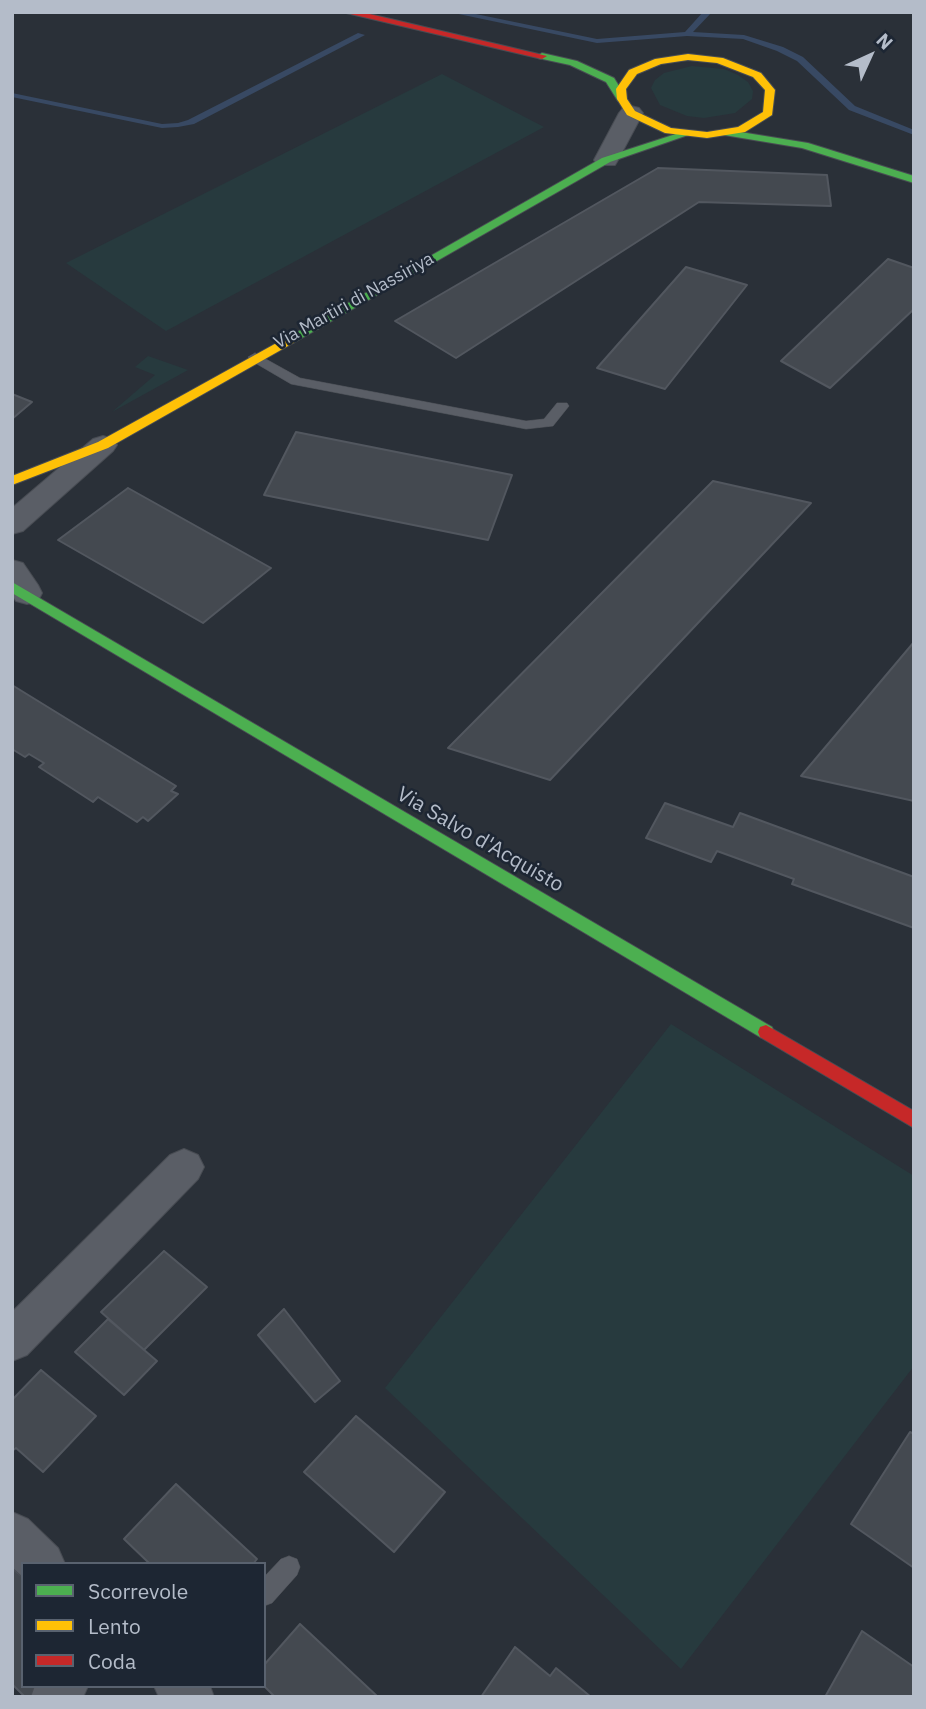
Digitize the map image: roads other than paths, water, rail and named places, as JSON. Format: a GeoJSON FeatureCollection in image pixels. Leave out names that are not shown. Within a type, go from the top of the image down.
{"type":"FeatureCollection","features":[{"type":"Feature","properties":{"kind":"street"},"geometry":{"type":"LineString","coordinates":[[347,12],[543,54],[593,70],[610,80],[626,106],[654,126],[685,134],[728,133],[804,145],[914,180]]}},
{"type":"Feature","properties":{"kind":"street"},"geometry":{"type":"LineString","coordinates":[[543,54],[619,60],[659,61],[688,57],[719,60],[757,75],[783,107]]}},
{"type":"Feature","properties":{"kind":"street"},"geometry":{"type":"LineString","coordinates":[[606,160],[626,106],[625,80],[644,66],[659,61]]}},
{"type":"Feature","properties":{"kind":"street"},"geometry":{"type":"LineString","coordinates":[[728,133],[761,119],[771,105],[770,90]]}},
{"type":"Feature","properties":{"kind":"street"},"geometry":{"type":"LineString","coordinates":[[804,127],[871,165]]}},
{"type":"Feature","properties":{"kind":"street","name":"Via Martiri di Nassiriya"},"geometry":{"type":"LineString","coordinates":[[12,481],[103,445],[606,160],[685,134]]}},
{"type":"Feature","properties":{"kind":"street","name":"Via Martiri di Nassiriya"},"geometry":{"type":"LineString","coordinates":[[12,524],[103,445]]}},
{"type":"Feature","properties":{"kind":"street","name":"Via Salvo d'Acquisto"},"geometry":{"type":"LineString","coordinates":[[17,583],[384,808],[914,1120]]}},
{"type":"Feature","properties":{"kind":"street"},"geometry":{"type":"LineString","coordinates":[[12,1341],[184,1167]]}},
{"type":"Feature","properties":{"kind":"street"},"geometry":{"type":"LineString","coordinates":[[12,1535],[41,1562]]}},
{"type":"Feature","properties":{"kind":"lane"},"geometry":{"type":"LineString","coordinates":[[255,357],[296,381],[526,425],[548,423],[562,406]]}},
{"type":"Feature","properties":{"kind":"lane"},"geometry":{"type":"LineString","coordinates":[[266,1593],[289,1567]]}},
{"type":"Feature","properties":{"kind":"waterway"},"geometry":{"type":"LineString","coordinates":[[453,12],[597,41],[687,34]]}},
{"type":"Feature","properties":{"kind":"waterway"},"geometry":{"type":"LineString","coordinates":[[687,34],[708,12]]}},
{"type":"Feature","properties":{"kind":"waterway"},"geometry":{"type":"LineString","coordinates":[[687,34],[744,37],[780,49],[800,59],[852,108],[914,133]]}},
{"type":"Feature","properties":{"kind":"waterway"},"geometry":{"type":"LineString","coordinates":[[12,95],[162,126],[178,125],[191,122],[361,35]]}}]}
